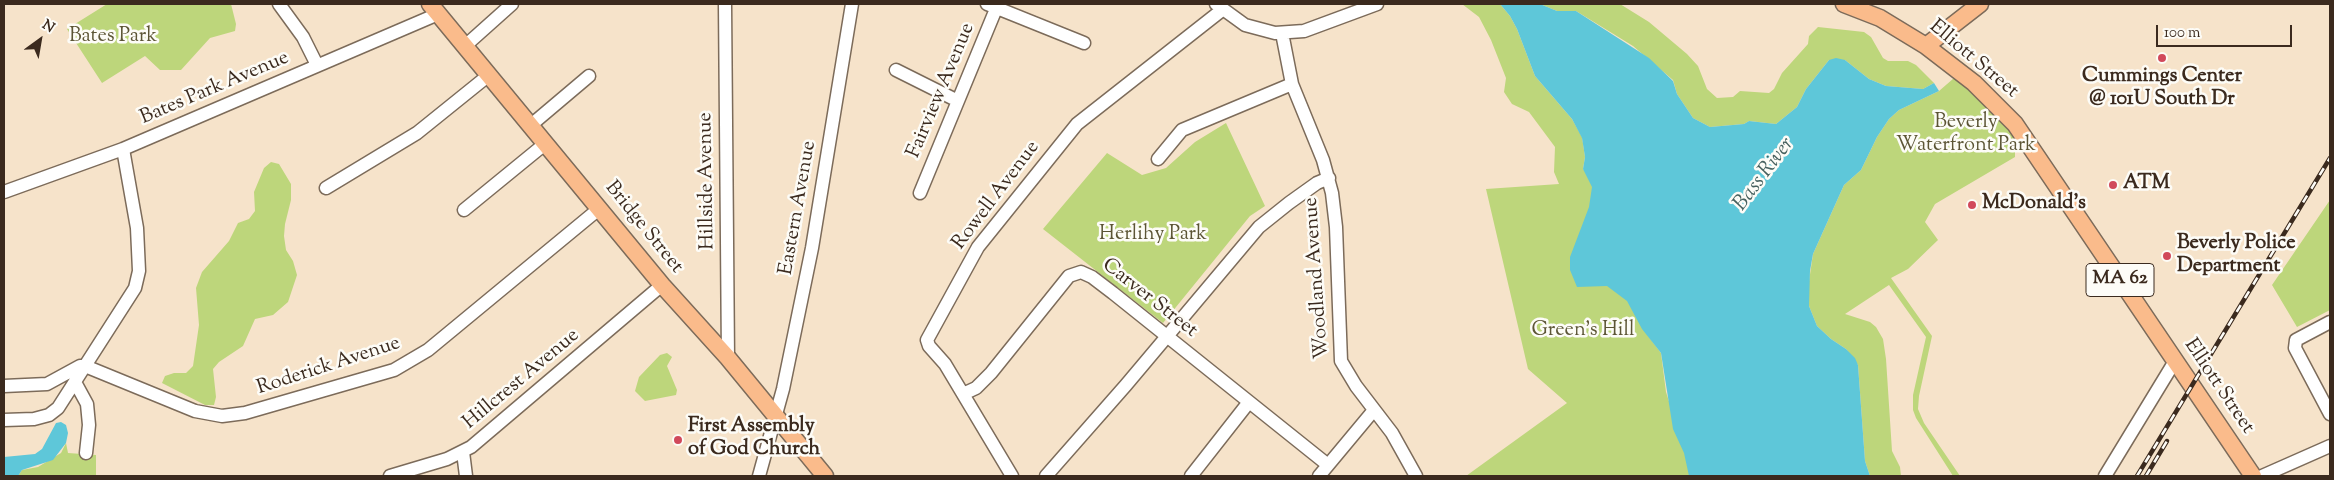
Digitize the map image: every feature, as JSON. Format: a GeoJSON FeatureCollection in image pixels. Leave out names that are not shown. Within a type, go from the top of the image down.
{"type":"FeatureCollection","features":[{"type":"Feature","properties":{"kind":"main road","name":"Elliott Street"},"geometry":{"type":"LineString","coordinates":[[1844,4],[1880,18],[1926,46],[1974,83],[2015,124],[2253,476]]}},
{"type":"Feature","properties":{"kind":"main road"},"geometry":{"type":"LineString","coordinates":[[1926,46],[1980,4]]}},
{"type":"Feature","properties":{"kind":"main road","name":"Bridge Street"},"geometry":{"type":"LineString","coordinates":[[434,9],[600,208],[662,286],[728,358],[825,476]]}},
{"type":"Feature","properties":{"kind":"street"},"geometry":{"type":"LineString","coordinates":[[279,4],[303,37],[318,65]]}},
{"type":"Feature","properties":{"kind":"street"},"geometry":{"type":"LineString","coordinates":[[464,46],[512,4]]}},
{"type":"Feature","properties":{"kind":"street","name":"Hillside Avenue"},"geometry":{"type":"LineString","coordinates":[[726,4],[728,358]]}},
{"type":"Feature","properties":{"kind":"street","name":"Eastern Avenue"},"geometry":{"type":"LineString","coordinates":[[759,476],[783,390],[812,248],[852,4]]}},
{"type":"Feature","properties":{"kind":"street"},"geometry":{"type":"LineString","coordinates":[[1219,7],[1245,25],[1260,30],[1282,32],[1304,31],[1377,4]]}},
{"type":"Feature","properties":{"kind":"street"},"geometry":{"type":"LineString","coordinates":[[994,5],[1084,44]]}},
{"type":"Feature","properties":{"kind":"street","name":"Fairview Avenue"},"geometry":{"type":"LineString","coordinates":[[920,193],[958,101],[994,5]]}},
{"type":"Feature","properties":{"kind":"street","name":"Rowell Avenue"},"geometry":{"type":"LineString","coordinates":[[1012,476],[946,364],[929,346],[927,340],[978,247],[1077,124],[1219,7]]}},
{"type":"Feature","properties":{"kind":"street","name":"Bates Park Avenue"},"geometry":{"type":"LineString","coordinates":[[4,192],[123,149],[318,65],[434,9]]}},
{"type":"Feature","properties":{"kind":"street","name":"Woodland Avenue"},"geometry":{"type":"LineString","coordinates":[[1282,32],[1292,84],[1328,178],[1336,227],[1341,361],[1404,452],[1416,476]]}},
{"type":"Feature","properties":{"kind":"street"},"geometry":{"type":"LineString","coordinates":[[896,70],[958,101]]}},
{"type":"Feature","properties":{"kind":"street"},"geometry":{"type":"LineString","coordinates":[[326,188],[417,133],[488,75]]}},
{"type":"Feature","properties":{"kind":"street"},"geometry":{"type":"LineString","coordinates":[[531,125],[589,76]]}},
{"type":"Feature","properties":{"kind":"street"},"geometry":{"type":"LineString","coordinates":[[1158,158],[1182,130],[1292,84]]}},
{"type":"Feature","properties":{"kind":"street"},"geometry":{"type":"LineString","coordinates":[[464,210],[546,143]]}},
{"type":"Feature","properties":{"kind":"street"},"geometry":{"type":"LineString","coordinates":[[4,420],[34,419],[48,415],[58,408],[135,288],[140,270],[137,228],[123,149]]}},
{"type":"Feature","properties":{"kind":"street"},"geometry":{"type":"LineString","coordinates":[[1046,476],[1260,227],[1289,202],[1317,183],[1328,178]]}},
{"type":"Feature","properties":{"kind":"street","name":"Roderick Avenue"},"geometry":{"type":"LineString","coordinates":[[85,366],[195,411],[222,416],[246,413],[394,370],[428,350],[600,208]]}},
{"type":"Feature","properties":{"kind":"street","name":"Carver Street"},"geometry":{"type":"LineString","coordinates":[[963,394],[976,388],[991,373],[1061,284],[1075,273],[1081,272],[1092,277],[1328,465]]}},
{"type":"Feature","properties":{"kind":"street","name":"Hillcrest Avenue"},"geometry":{"type":"LineString","coordinates":[[390,476],[463,452],[662,286]]}},
{"type":"Feature","properties":{"kind":"street"},"geometry":{"type":"LineString","coordinates":[[2330,322],[2296,340],[2295,348],[2330,414]]}},
{"type":"Feature","properties":{"kind":"street"},"geometry":{"type":"LineString","coordinates":[[2105,476],[2175,361]]}},
{"type":"Feature","properties":{"kind":"street"},"geometry":{"type":"LineString","coordinates":[[4,386],[47,384],[80,366],[85,366]]}},
{"type":"Feature","properties":{"kind":"street"},"geometry":{"type":"LineString","coordinates":[[75,382],[87,404],[89,425],[86,453]]}},
{"type":"Feature","properties":{"kind":"street"},"geometry":{"type":"LineString","coordinates":[[1191,476],[1249,402]]}},
{"type":"Feature","properties":{"kind":"street"},"geometry":{"type":"LineString","coordinates":[[1318,476],[1374,410]]}},
{"type":"Feature","properties":{"kind":"street"},"geometry":{"type":"LineString","coordinates":[[2262,476],[2330,446]]}},
{"type":"Feature","properties":{"kind":"street"},"geometry":{"type":"LineString","coordinates":[[463,452],[466,476]]}},
{"type":"Feature","properties":{"kind":"green space","name":"Bates Park"},"geometry":{"type":"Polygon","coordinates":[[[107,4],[231,4],[236,24],[235,31],[210,38],[181,70],[160,70],[145,56],[102,83],[67,29],[107,4]]]}},
{"type":"Feature","properties":{"kind":"green space","name":"Green's Hill"},"geometry":{"type":"Polygon","coordinates":[[[1462,4],[1500,4],[1510,16],[1517,29],[1535,76],[1572,119],[1582,137],[1585,157],[1583,169],[1599,182],[1649,337],[1661,353],[1666,392],[1693,476],[1466,476],[1567,403],[1528,369],[1486,189],[1559,184],[1554,172],[1555,147],[1529,112],[1512,104],[1504,92],[1506,78],[1491,40],[1479,17],[1462,4]]]}},
{"type":"Feature","properties":{"kind":"green space"},"geometry":{"type":"Polygon","coordinates":[[[1540,4],[1620,4],[1649,22],[1687,54],[1698,66],[1707,89],[1717,98],[1733,97],[1740,91],[1769,93],[1774,89],[1782,73],[1808,44],[1809,36],[1818,27],[1864,32],[1871,37],[1883,58],[1888,61],[1908,61],[1916,65],[1934,83],[1923,89],[1886,86],[1869,79],[1845,60],[1829,60],[1806,89],[1797,107],[1776,124],[1749,121],[1744,124],[1710,127],[1693,118],[1677,94],[1673,80],[1633,46],[1576,11],[1557,11],[1540,4]]]}},
{"type":"Feature","properties":{"kind":"green space","name":"Beverly Waterfront Park"},"geometry":{"type":"Polygon","coordinates":[[[1961,72],[2015,124],[2015,157],[1935,204],[1925,222],[1938,240],[1908,269],[1891,278],[1932,336],[1918,409],[1924,423],[1960,476],[1953,476],[1916,418],[1913,410],[1913,395],[1926,337],[1889,285],[1845,314],[1870,322],[1876,327],[1883,339],[1892,451],[1900,467],[1901,476],[1870,476],[1865,461],[1858,365],[1846,349],[1817,326],[1809,306],[1808,288],[1813,254],[1844,185],[1861,170],[1877,137],[1889,119],[1899,110],[1939,91],[1961,72]]]}},
{"type":"Feature","properties":{"kind":"green space","name":"Herlihy Park"},"geometry":{"type":"Polygon","coordinates":[[[1226,123],[1265,206],[1250,216],[1163,323],[1043,229],[1107,153],[1142,175],[1166,168],[1195,142],[1226,123]]]}},
{"type":"Feature","properties":{"kind":"green space"},"geometry":{"type":"Polygon","coordinates":[[[271,162],[279,164],[291,184],[291,200],[284,236],[286,250],[293,261],[297,275],[288,302],[273,315],[255,319],[243,346],[219,362],[213,369],[216,397],[214,405],[205,405],[162,383],[165,376],[174,373],[186,373],[193,366],[199,325],[196,288],[202,272],[229,241],[238,223],[249,219],[255,211],[254,192],[264,168],[271,162]]]}},
{"type":"Feature","properties":{"kind":"green space"},"geometry":{"type":"Polygon","coordinates":[[[2330,200],[2330,310],[2297,327],[2272,285],[2330,200]]]}},
{"type":"Feature","properties":{"kind":"green space"},"geometry":{"type":"Polygon","coordinates":[[[667,353],[672,357],[667,366],[677,390],[676,395],[645,401],[635,391],[639,377],[660,355],[667,353]]]}},
{"type":"Feature","properties":{"kind":"green space"},"geometry":{"type":"Polygon","coordinates":[[[66,443],[68,453],[96,455],[96,476],[18,476],[22,470],[38,467],[61,453],[66,443]]]}},
{"type":"Feature","properties":{"kind":"water","name":"Bass River"},"geometry":{"type":"Polygon","coordinates":[[[1500,4],[1540,4],[1557,11],[1576,11],[1649,58],[1673,81],[1677,94],[1693,118],[1710,127],[1744,124],[1749,121],[1776,124],[1797,107],[1806,89],[1829,60],[1836,58],[1845,60],[1869,79],[1886,86],[1923,89],[1934,83],[1939,91],[1899,110],[1889,119],[1877,137],[1861,170],[1844,185],[1813,254],[1810,271],[1809,306],[1817,326],[1846,349],[1855,358],[1858,365],[1865,461],[1870,476],[1689,476],[1684,453],[1673,429],[1661,353],[1642,329],[1627,301],[1607,286],[1577,287],[1570,270],[1570,257],[1589,207],[1592,187],[1583,169],[1585,157],[1582,138],[1572,119],[1535,76],[1517,29],[1510,16],[1500,4]]]}},
{"type":"Feature","properties":{"kind":"water"},"geometry":{"type":"Polygon","coordinates":[[[61,422],[66,425],[68,433],[66,443],[53,460],[22,470],[18,476],[4,476],[4,457],[35,454],[42,449],[56,423],[61,422]]]}},
{"type":"Feature","properties":{"kind":"railway"},"geometry":{"type":"LineString","coordinates":[[2137,476],[2330,158]]}},
{"type":"Feature","properties":{"kind":"railway"},"geometry":{"type":"LineString","coordinates":[[2146,476],[2167,441]]}},
{"type":"Feature","properties":{"kind":"place","name":"Cummings Center @ 101U South Dr"},"geometry":{"type":"Point","coordinates":[2162,58]}},
{"type":"Feature","properties":{"kind":"place","name":"ATM"},"geometry":{"type":"Point","coordinates":[2113,185]}},
{"type":"Feature","properties":{"kind":"place","name":"McDonald's"},"geometry":{"type":"Point","coordinates":[1972,205]}},
{"type":"Feature","properties":{"kind":"place","name":"Beverly Police Department"},"geometry":{"type":"Point","coordinates":[2167,256]}},
{"type":"Feature","properties":{"kind":"place","name":"First Assembly of God Church"},"geometry":{"type":"Point","coordinates":[678,440]}}]}
